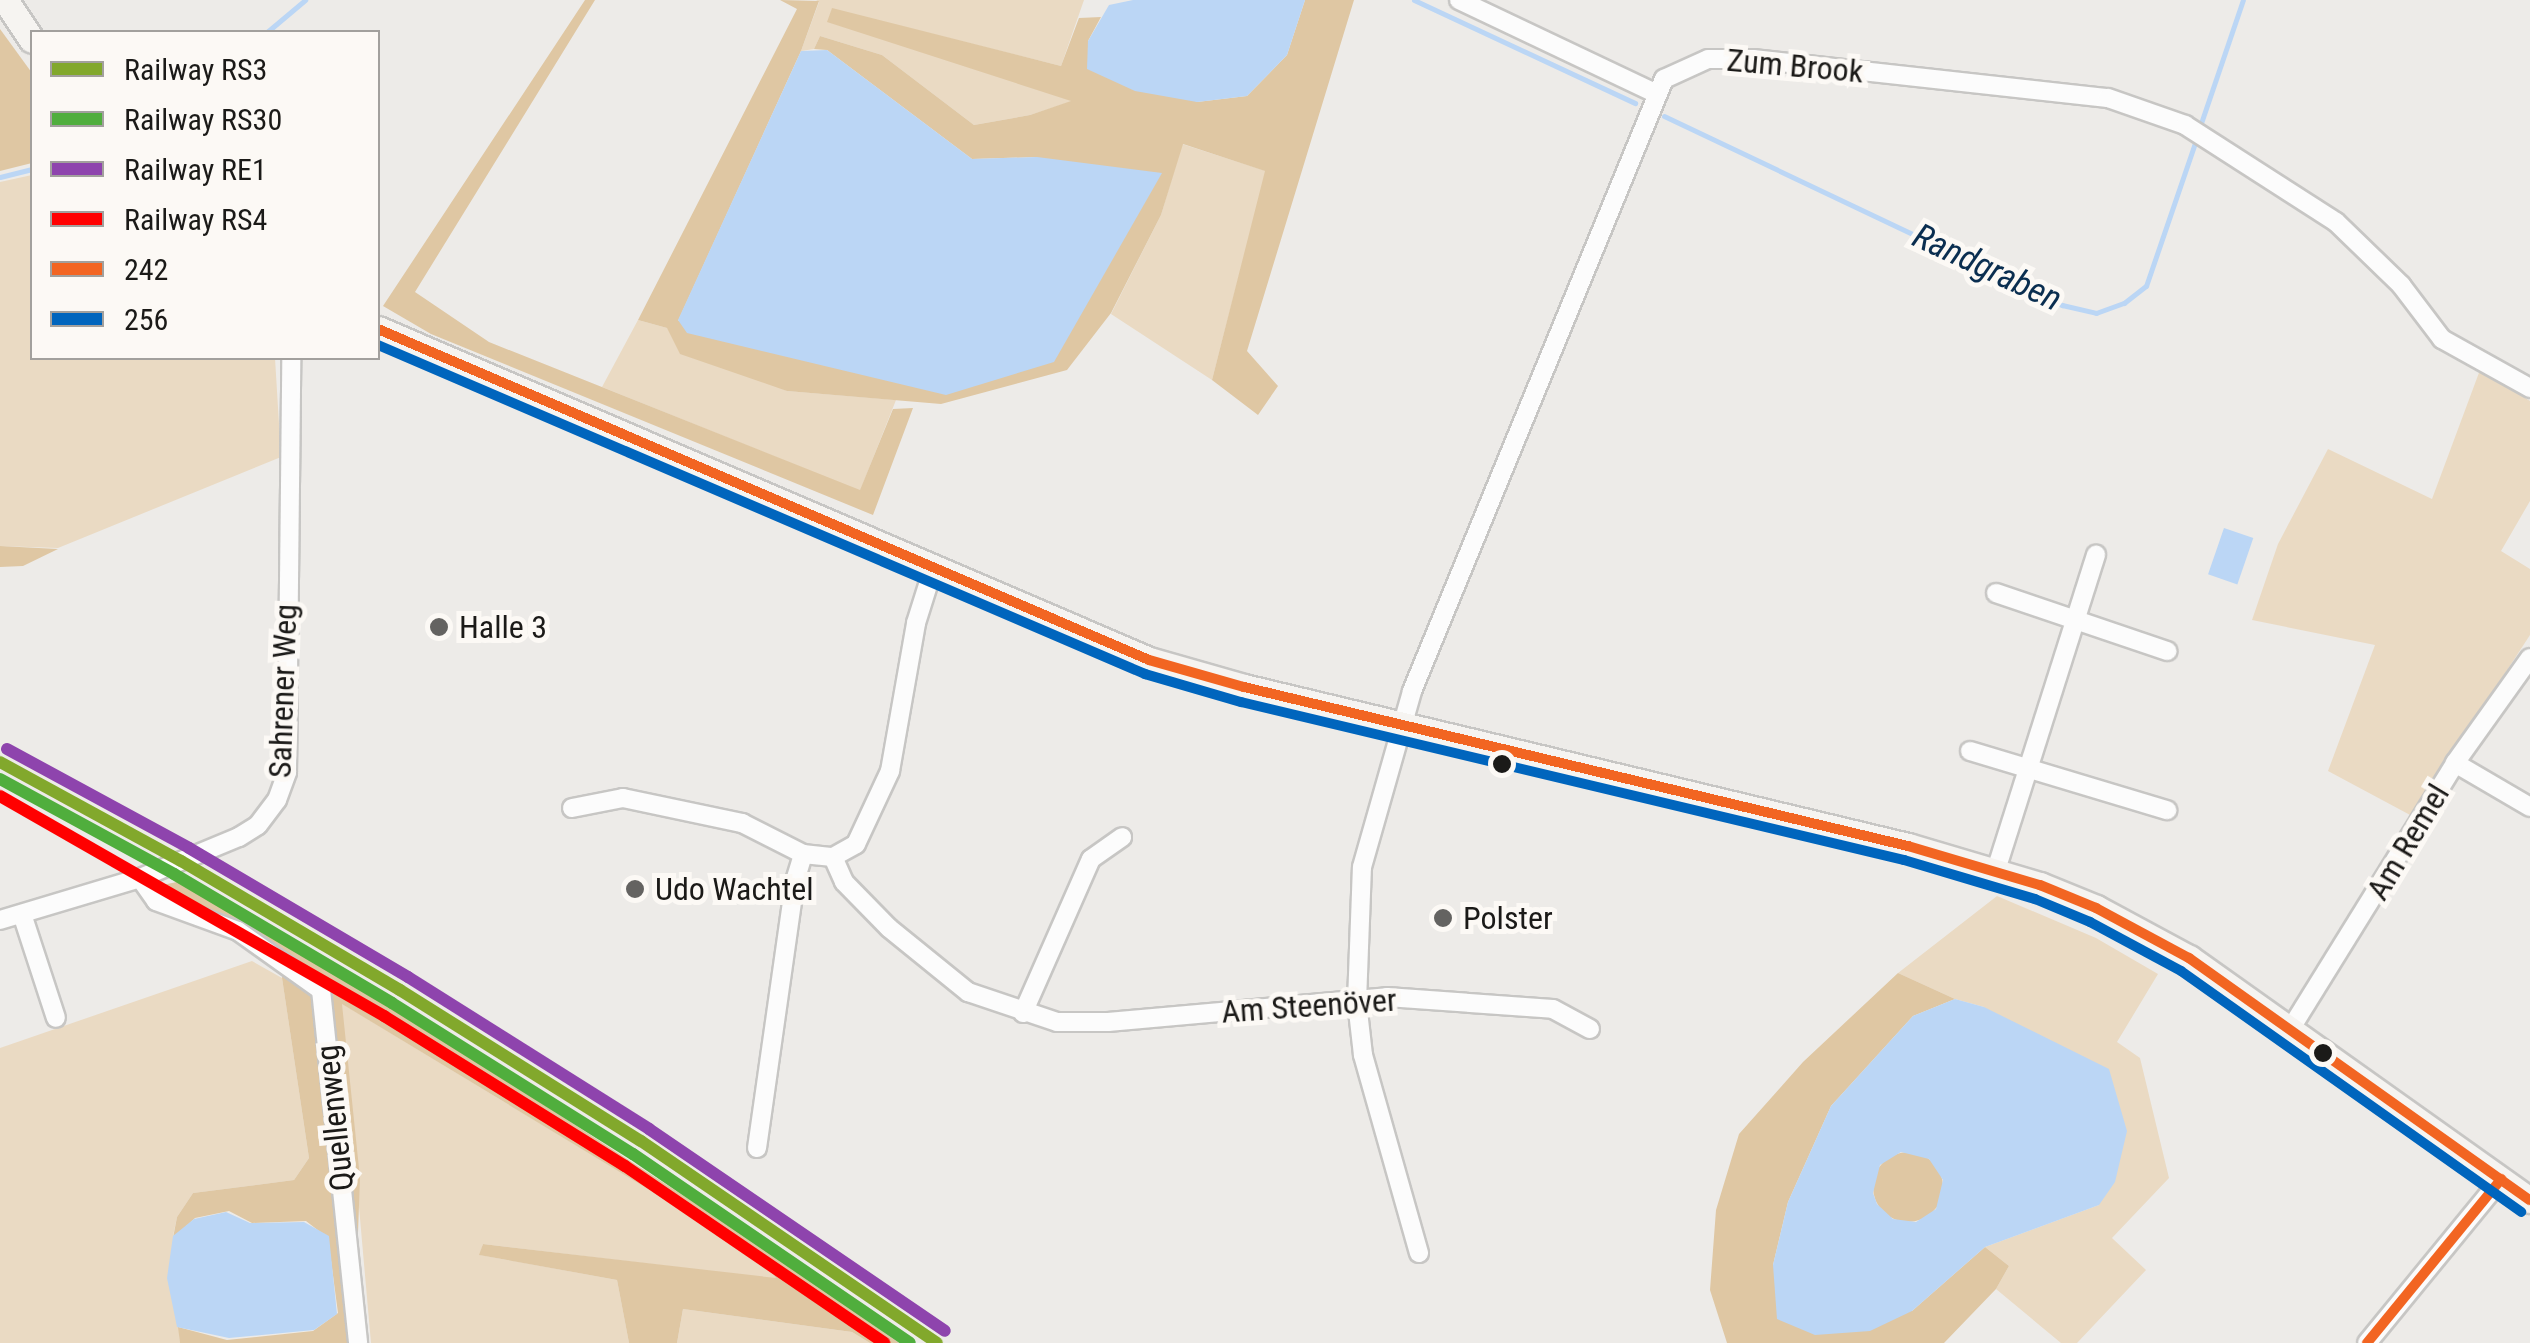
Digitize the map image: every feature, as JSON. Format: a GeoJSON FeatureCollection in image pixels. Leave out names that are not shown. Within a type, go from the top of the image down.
{"type":"FeatureCollection","features":[{"type":"Feature","properties":{"kind":"main road"},"geometry":{"type":"LineString","coordinates":[[5,0],[30,37]]}},
{"type":"Feature","properties":{"kind":"main road"},"geometry":{"type":"LineString","coordinates":[[380,330],[1149,660],[1996,870],[2096,908],[2149,934],[2291,1028],[2530,1200]]}},
{"type":"Feature","properties":{"kind":"street"},"geometry":{"type":"LineString","coordinates":[[1459,0],[1655,93]]}},
{"type":"Feature","properties":{"kind":"street","name":"Zum Brook"},"geometry":{"type":"LineString","coordinates":[[1419,1253],[1363,1056],[1358,1002],[1362,868],[1412,691],[1664,79],[1690,63],[1708,58],[1753,59],[2108,98],[2184,125],[2214,140],[2336,222],[2400,286],[2442,339],[2530,388]]}},
{"type":"Feature","properties":{"kind":"street","name":"Sahrener Weg"},"geometry":{"type":"LineString","coordinates":[[0,920],[140,878],[258,826],[277,800],[287,772],[291,360]]}},
{"type":"Feature","properties":{"kind":"street"},"geometry":{"type":"LineString","coordinates":[[1996,870],[2096,554]]}},
{"type":"Feature","properties":{"kind":"street"},"geometry":{"type":"LineString","coordinates":[[572,808],[623,798],[742,823],[803,854],[834,857],[856,844],[890,771],[916,623],[933,569]]}},
{"type":"Feature","properties":{"kind":"street"},"geometry":{"type":"LineString","coordinates":[[1996,593],[2167,651]]}},
{"type":"Feature","properties":{"kind":"street","name":"Am Remel"},"geometry":{"type":"LineString","coordinates":[[2291,1028],[2456,763],[2530,658]]}},
{"type":"Feature","properties":{"kind":"street"},"geometry":{"type":"LineString","coordinates":[[1970,751],[2167,810]]}},
{"type":"Feature","properties":{"kind":"street"},"geometry":{"type":"LineString","coordinates":[[2456,763],[2530,806]]}},
{"type":"Feature","properties":{"kind":"street"},"geometry":{"type":"LineString","coordinates":[[1024,1012],[1090,859],[1122,837]]}},
{"type":"Feature","properties":{"kind":"street"},"geometry":{"type":"LineString","coordinates":[[758,1148],[795,881],[803,854]]}},
{"type":"Feature","properties":{"kind":"street","name":"Am Steenöver"},"geometry":{"type":"LineString","coordinates":[[834,857],[844,882],[889,928],[968,992],[1057,1022],[1108,1022],[1388,997],[1552,1009],[1590,1030]]}},
{"type":"Feature","properties":{"kind":"street","name":"Quellenweg"},"geometry":{"type":"LineString","coordinates":[[140,878],[156,901],[238,930],[321,990],[358,1343]]}},
{"type":"Feature","properties":{"kind":"street"},"geometry":{"type":"LineString","coordinates":[[22,914],[56,1018]]}},
{"type":"Feature","properties":{"kind":"street"},"geometry":{"type":"LineString","coordinates":[[2367,1343],[2501,1179]]}},
{"type":"Feature","properties":{"kind":"shaded area"},"geometry":{"type":"Polygon","coordinates":[[[585,0],[595,0],[415,292],[489,342],[860,490],[893,409],[913,408],[873,515],[431,334],[383,306],[585,0]]]}},
{"type":"Feature","properties":{"kind":"shaded area"},"geometry":{"type":"Polygon","coordinates":[[[780,0],[819,1],[801,51],[678,321],[1037,157],[972,159],[827,50],[814,49],[820,36],[882,55],[974,125],[1030,115],[1071,101],[827,22],[832,8],[1061,66],[1079,18],[1101,17],[1088,41],[1197,102],[1247,96],[1287,55],[1305,0],[1354,0],[1247,351],[1278,386],[1258,415],[1212,380],[1265,171],[1183,144],[1161,215],[1111,313],[1067,370],[941,404],[787,391],[680,354],[667,328],[638,320],[797,9],[780,0]]]}},
{"type":"Feature","properties":{"kind":"shaded area"},"geometry":{"type":"Polygon","coordinates":[[[816,0],[1084,0],[1061,66],[832,9],[828,21],[1073,101],[1030,115],[974,125],[882,55],[820,36],[814,49],[801,51],[819,2],[816,0]]]}},
{"type":"Feature","properties":{"kind":"shaded area"},"geometry":{"type":"Polygon","coordinates":[[[0,29],[30,70],[30,164],[0,171],[0,29]]]}},
{"type":"Feature","properties":{"kind":"shaded area"},"geometry":{"type":"Polygon","coordinates":[[[1182,144],[1266,171],[1212,380],[1111,314],[1161,215],[1182,144]]]}},
{"type":"Feature","properties":{"kind":"shaded area"},"geometry":{"type":"Polygon","coordinates":[[[30,175],[30,360],[275,360],[281,457],[58,548],[0,546],[0,182],[30,175]]]}},
{"type":"Feature","properties":{"kind":"shaded area"},"geometry":{"type":"Polygon","coordinates":[[[638,320],[667,328],[787,391],[896,400],[860,491],[602,387],[638,320]]]}},
{"type":"Feature","properties":{"kind":"shaded area"},"geometry":{"type":"Polygon","coordinates":[[[2480,370],[2530,401],[2530,501],[2501,551],[2530,569],[2530,635],[2412,816],[2328,771],[2375,645],[2252,620],[2278,544],[2328,449],[2432,499],[2480,370]]]}},
{"type":"Feature","properties":{"kind":"shaded area"},"geometry":{"type":"Polygon","coordinates":[[[0,546],[58,549],[23,566],[0,567],[0,546]]]}},
{"type":"Feature","properties":{"kind":"shaded area"},"geometry":{"type":"Polygon","coordinates":[[[177,882],[405,1014],[773,1254],[899,1343],[870,1343],[852,1332],[683,1309],[677,1343],[629,1343],[617,1280],[479,1255],[483,1244],[776,1278],[757,1255],[342,1004],[360,1178],[354,1343],[180,1343],[178,1327],[227,1340],[313,1331],[338,1313],[328,1238],[306,1221],[252,1223],[229,1211],[195,1218],[173,1238],[177,1217],[193,1193],[294,1180],[309,1158],[282,978],[285,954],[162,885],[177,882]]]}},
{"type":"Feature","properties":{"kind":"shaded area"},"geometry":{"type":"Polygon","coordinates":[[[1997,896],[2096,938],[2158,974],[2117,1042],[2140,1058],[2169,1178],[2112,1238],[2146,1270],[2077,1343],[2061,1343],[1996,1289],[2009,1266],[1985,1247],[2099,1205],[1984,1007],[1955,999],[1898,973],[1997,896]]]}},
{"type":"Feature","properties":{"kind":"shaded area"},"geometry":{"type":"Polygon","coordinates":[[[252,961],[282,978],[309,1158],[294,1180],[193,1193],[177,1217],[173,1236],[180,1343],[0,1343],[0,1048],[252,961]]]}},
{"type":"Feature","properties":{"kind":"shaded area"},"geometry":{"type":"Polygon","coordinates":[[[1898,973],[1955,999],[1913,1016],[1831,1106],[1788,1202],[1773,1265],[1912,1311],[1985,1247],[2009,1266],[1996,1289],[1944,1343],[1727,1343],[1710,1290],[1716,1210],[1739,1134],[1803,1062],[1898,973]]]}},
{"type":"Feature","properties":{"kind":"shaded area"},"geometry":{"type":"Polygon","coordinates":[[[341,1003],[757,1255],[777,1279],[483,1244],[480,1255],[617,1280],[629,1343],[371,1343],[341,1003]]]}},
{"type":"Feature","properties":{"kind":"shaded area"},"geometry":{"type":"Polygon","coordinates":[[[1908,1152],[1933,1162],[1943,1187],[1933,1212],[1908,1222],[1883,1212],[1873,1187],[1883,1162],[1908,1152]]]}},
{"type":"Feature","properties":{"kind":"shaded area"},"geometry":{"type":"Polygon","coordinates":[[[683,1309],[852,1332],[870,1343],[677,1343],[683,1309]]]}},
{"type":"Feature","properties":{"kind":"water"},"geometry":{"type":"Polygon","coordinates":[[[1133,0],[1305,0],[1287,55],[1247,96],[1197,102],[1135,91],[1087,69],[1088,41],[1109,5],[1133,0]]]}},
{"type":"Feature","properties":{"kind":"water"},"geometry":{"type":"Polygon","coordinates":[[[827,50],[972,159],[1037,157],[1162,173],[1054,362],[946,395],[687,333],[678,320],[801,51],[827,50]]]}},
{"type":"Feature","properties":{"kind":"water"},"geometry":{"type":"Polygon","coordinates":[[[2224,528],[2253,538],[2237,584],[2208,574],[2224,528]]]}},
{"type":"Feature","properties":{"kind":"water"},"geometry":{"type":"Polygon","coordinates":[[[1955,999],[1984,1007],[2109,1069],[2127,1131],[2115,1182],[2099,1205],[1985,1247],[1912,1311],[1870,1331],[1815,1335],[1777,1319],[1773,1265],[1788,1202],[1831,1106],[1913,1016],[1955,999]],[[1901,1152],[1880,1165],[1873,1193],[1877,1204],[1893,1219],[1916,1222],[1936,1209],[1943,1180],[1929,1159],[1901,1152]]]}},
{"type":"Feature","properties":{"kind":"water"},"geometry":{"type":"Polygon","coordinates":[[[226,1212],[250,1223],[304,1222],[329,1236],[337,1314],[314,1330],[229,1338],[177,1327],[167,1278],[173,1236],[194,1219],[226,1212]]]}},
{"type":"Feature","properties":{"kind":"waterway"},"geometry":{"type":"LineString","coordinates":[[269,30],[305,0]]}},
{"type":"Feature","properties":{"kind":"waterway","name":"Randgraben"},"geometry":{"type":"LineString","coordinates":[[1414,0],[1635,103]]}},
{"type":"Feature","properties":{"kind":"waterway","name":"Randgraben"},"geometry":{"type":"LineString","coordinates":[[2199,129],[2243,0]]}},
{"type":"Feature","properties":{"kind":"waterway","name":"Randgraben"},"geometry":{"type":"LineString","coordinates":[[1664,116],[2062,305],[2096,313],[2124,303],[2146,286],[2196,140]]}},
{"type":"Feature","properties":{"kind":"waterway"},"geometry":{"type":"LineString","coordinates":[[0,177],[30,170]]}},
{"type":"Feature","properties":{"kind":"rail line","name":"RE1"},"geometry":{"type":"LineString","coordinates":[[7,749],[189,848],[408,977],[649,1129],[945,1331]]}},
{"type":"Feature","properties":{"kind":"rail line","name":"RS3"},"geometry":{"type":"LineString","coordinates":[[0,762],[181,861],[400,990],[641,1141],[937,1343]]}},
{"type":"Feature","properties":{"kind":"rail line","name":"RS30"},"geometry":{"type":"LineString","coordinates":[[0,779],[174,874],[392,1003],[633,1154],[910,1343]]}},
{"type":"Feature","properties":{"kind":"rail line","name":"RS4"},"geometry":{"type":"LineString","coordinates":[[0,796],[384,1016],[625,1166],[884,1343]]}},
{"type":"Feature","properties":{"kind":"transit line","name":"242"},"geometry":{"type":"LineString","coordinates":[[380,330],[1149,660],[1244,687],[1908,846],[2040,885],[2096,908],[2189,958],[2530,1200]]}},
{"type":"Feature","properties":{"kind":"transit line","name":"256"},"geometry":{"type":"LineString","coordinates":[[380,346],[1145,674],[1241,702],[1904,860],[2035,899],[2090,922],[2181,971],[2521,1212]]}},
{"type":"Feature","properties":{"kind":"transit line","name":"242"},"geometry":{"type":"LineString","coordinates":[[2367,1343],[2501,1179]]}},
{"type":"Feature","properties":{"kind":"place","name":"Halle 3"},"geometry":{"type":"Point","coordinates":[439,627]}},
{"type":"Feature","properties":{"kind":"place","name":"Udo Wachtel"},"geometry":{"type":"Point","coordinates":[635,889]}},
{"type":"Feature","properties":{"kind":"place","name":"Polster"},"geometry":{"type":"Point","coordinates":[1443,918]}}]}
